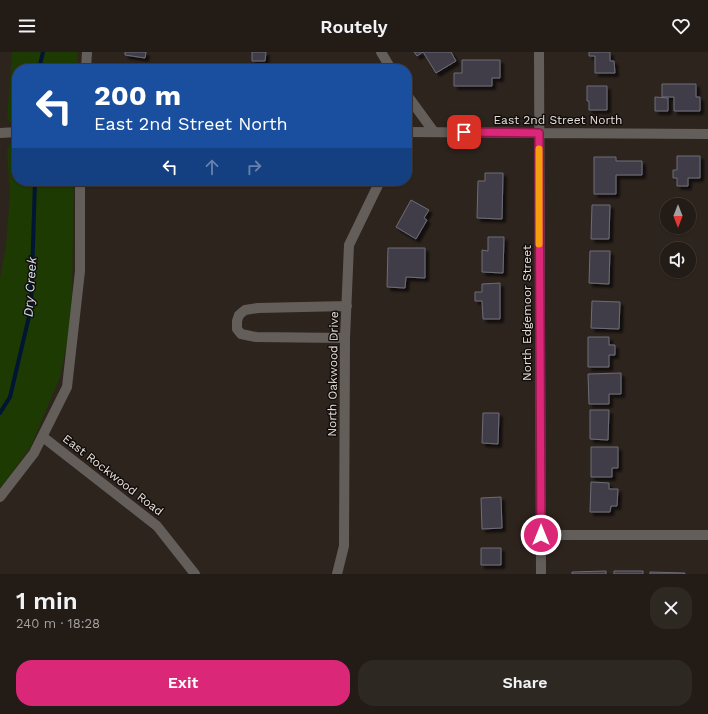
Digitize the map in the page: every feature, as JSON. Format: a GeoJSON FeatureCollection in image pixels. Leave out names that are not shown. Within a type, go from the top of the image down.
{"type":"FeatureCollection","features":[{"type":"Feature","properties":{"kind":"street"},"geometry":{"type":"LineString","coordinates":[[86,64],[87,52]]}},
{"type":"Feature","properties":{"kind":"street"},"geometry":{"type":"LineString","coordinates":[[381,52],[388,64]]}},
{"type":"Feature","properties":{"kind":"street","name":"North Edgemoor Street"},"geometry":{"type":"LineString","coordinates":[[539,52],[541,574]]}},
{"type":"Feature","properties":{"kind":"street"},"geometry":{"type":"LineString","coordinates":[[412,102],[434,132]]}},
{"type":"Feature","properties":{"kind":"street","name":"East 2nd Street North"},"geometry":{"type":"LineString","coordinates":[[412,133],[708,134]]}},
{"type":"Feature","properties":{"kind":"street"},"geometry":{"type":"LineString","coordinates":[[0,497],[34,453],[67,387],[80,271],[80,186]]}},
{"type":"Feature","properties":{"kind":"street","name":"North Oakwood Drive"},"geometry":{"type":"LineString","coordinates":[[336,574],[344,546],[345,338],[350,245],[378,186]]}},
{"type":"Feature","properties":{"kind":"street"},"geometry":{"type":"LineString","coordinates":[[345,338],[256,337],[241,334],[237,329],[237,321],[239,315],[245,310],[258,308],[346,306]]}},
{"type":"Feature","properties":{"kind":"street","name":"East Rockwood Road"},"geometry":{"type":"LineString","coordinates":[[42,437],[157,526],[195,574]]}},
{"type":"Feature","properties":{"kind":"street"},"geometry":{"type":"LineString","coordinates":[[541,535],[708,535]]}},
{"type":"Feature","properties":{"kind":"green space"},"geometry":{"type":"Polygon","coordinates":[[[12,52],[78,52],[77,64],[12,64],[12,124],[7,118],[12,52]]]}},
{"type":"Feature","properties":{"kind":"green space"},"geometry":{"type":"Polygon","coordinates":[[[12,143],[12,186],[74,186],[72,295],[67,344],[60,377],[32,444],[0,488],[0,278],[6,245],[10,195],[7,150],[10,144],[12,143]]]}},
{"type":"Feature","properties":{"kind":"building"},"geometry":{"type":"Polygon","coordinates":[[[125,52],[146,52],[145,58],[125,55],[125,52]]]}},
{"type":"Feature","properties":{"kind":"building"},"geometry":{"type":"Polygon","coordinates":[[[252,52],[266,52],[265,61],[252,61],[252,52]]]}},
{"type":"Feature","properties":{"kind":"building"},"geometry":{"type":"Polygon","coordinates":[[[414,52],[423,52],[417,56],[414,52]]]}},
{"type":"Feature","properties":{"kind":"building"},"geometry":{"type":"Polygon","coordinates":[[[423,52],[451,52],[456,61],[436,73],[423,52]]]}},
{"type":"Feature","properties":{"kind":"building"},"geometry":{"type":"Polygon","coordinates":[[[589,52],[610,52],[610,61],[614,61],[615,73],[595,73],[595,56],[589,56],[589,52]]]}},
{"type":"Feature","properties":{"kind":"building"},"geometry":{"type":"Polygon","coordinates":[[[462,60],[500,60],[500,78],[492,78],[492,86],[454,86],[454,73],[462,73],[462,60]]]}},
{"type":"Feature","properties":{"kind":"building"},"geometry":{"type":"Polygon","coordinates":[[[662,84],[696,84],[696,97],[700,97],[700,111],[674,111],[674,97],[662,97],[662,84]]]}},
{"type":"Feature","properties":{"kind":"building"},"geometry":{"type":"Polygon","coordinates":[[[587,86],[607,86],[607,110],[589,110],[589,101],[587,101],[587,86]]]}},
{"type":"Feature","properties":{"kind":"building"},"geometry":{"type":"Polygon","coordinates":[[[655,97],[668,98],[668,111],[655,111],[655,97]]]}},
{"type":"Feature","properties":{"kind":"building"},"geometry":{"type":"Polygon","coordinates":[[[677,156],[700,156],[700,178],[688,178],[688,186],[677,186],[677,178],[673,178],[673,170],[677,170],[677,156]]]}},
{"type":"Feature","properties":{"kind":"building"},"geometry":{"type":"Polygon","coordinates":[[[594,157],[616,157],[616,161],[642,161],[642,175],[616,175],[616,194],[594,194],[594,157]]]}},
{"type":"Feature","properties":{"kind":"building"},"geometry":{"type":"Polygon","coordinates":[[[485,173],[503,173],[502,219],[477,218],[478,181],[485,181],[485,173]]]}},
{"type":"Feature","properties":{"kind":"building"},"geometry":{"type":"Polygon","coordinates":[[[411,200],[429,210],[424,218],[427,220],[416,239],[396,227],[411,200]]]}},
{"type":"Feature","properties":{"kind":"building"},"geometry":{"type":"Polygon","coordinates":[[[592,205],[610,205],[609,239],[591,239],[592,205]]]}},
{"type":"Feature","properties":{"kind":"building"},"geometry":{"type":"Polygon","coordinates":[[[488,237],[504,237],[503,273],[482,272],[482,250],[488,251],[488,237]]]}},
{"type":"Feature","properties":{"kind":"building"},"geometry":{"type":"Polygon","coordinates":[[[388,248],[425,248],[425,278],[406,277],[405,288],[387,287],[388,248]]]}},
{"type":"Feature","properties":{"kind":"building"},"geometry":{"type":"Polygon","coordinates":[[[590,251],[610,251],[609,284],[589,283],[590,251]]]}},
{"type":"Feature","properties":{"kind":"building"},"geometry":{"type":"Polygon","coordinates":[[[500,283],[500,319],[483,319],[482,301],[475,301],[475,292],[482,292],[482,284],[500,283]]]}},
{"type":"Feature","properties":{"kind":"building"},"geometry":{"type":"Polygon","coordinates":[[[592,301],[620,302],[619,329],[591,328],[592,301]]]}},
{"type":"Feature","properties":{"kind":"building"},"geometry":{"type":"Polygon","coordinates":[[[588,337],[609,337],[609,345],[615,345],[615,355],[609,355],[609,367],[588,367],[588,337]]]}},
{"type":"Feature","properties":{"kind":"building"},"geometry":{"type":"Polygon","coordinates":[[[621,373],[621,394],[609,394],[609,404],[589,404],[588,374],[621,373]]]}},
{"type":"Feature","properties":{"kind":"building"},"geometry":{"type":"Polygon","coordinates":[[[590,410],[609,410],[608,440],[590,439],[590,410]]]}},
{"type":"Feature","properties":{"kind":"building"},"geometry":{"type":"Polygon","coordinates":[[[483,413],[499,413],[498,444],[482,443],[483,413]]]}},
{"type":"Feature","properties":{"kind":"building"},"geometry":{"type":"Polygon","coordinates":[[[591,447],[618,447],[618,468],[612,468],[612,477],[591,477],[591,447]]]}},
{"type":"Feature","properties":{"kind":"building"},"geometry":{"type":"Polygon","coordinates":[[[591,482],[609,483],[609,489],[618,489],[617,506],[611,506],[610,512],[590,512],[591,482]]]}},
{"type":"Feature","properties":{"kind":"building"},"geometry":{"type":"Polygon","coordinates":[[[501,497],[502,528],[482,529],[481,498],[501,497]]]}},
{"type":"Feature","properties":{"kind":"building"},"geometry":{"type":"Polygon","coordinates":[[[481,548],[501,548],[501,565],[481,565],[481,548]]]}},
{"type":"Feature","properties":{"kind":"building"},"geometry":{"type":"Polygon","coordinates":[[[606,571],[606,574],[572,574],[572,572],[606,571]]]}},
{"type":"Feature","properties":{"kind":"building"},"geometry":{"type":"Polygon","coordinates":[[[614,571],[643,571],[643,574],[614,574],[614,571]]]}},
{"type":"Feature","properties":{"kind":"building"},"geometry":{"type":"Polygon","coordinates":[[[650,572],[685,573],[685,574],[650,574],[650,572]]]}},
{"type":"Feature","properties":{"kind":"waterway","name":"Dry Creek"},"geometry":{"type":"LineString","coordinates":[[40,64],[43,52]]}},
{"type":"Feature","properties":{"kind":"waterway","name":"Dry Creek"},"geometry":{"type":"LineString","coordinates":[[0,413],[10,397],[31,308],[35,186]]}},
{"type":"Feature","properties":{"kind":"slow traffic"},"geometry":{"type":"LineString","coordinates":[[539,149],[539,244]]}},
{"type":"Feature","properties":{"kind":"route"},"geometry":{"type":"LineString","coordinates":[[464,132],[539,133],[541,535]]}}]}
